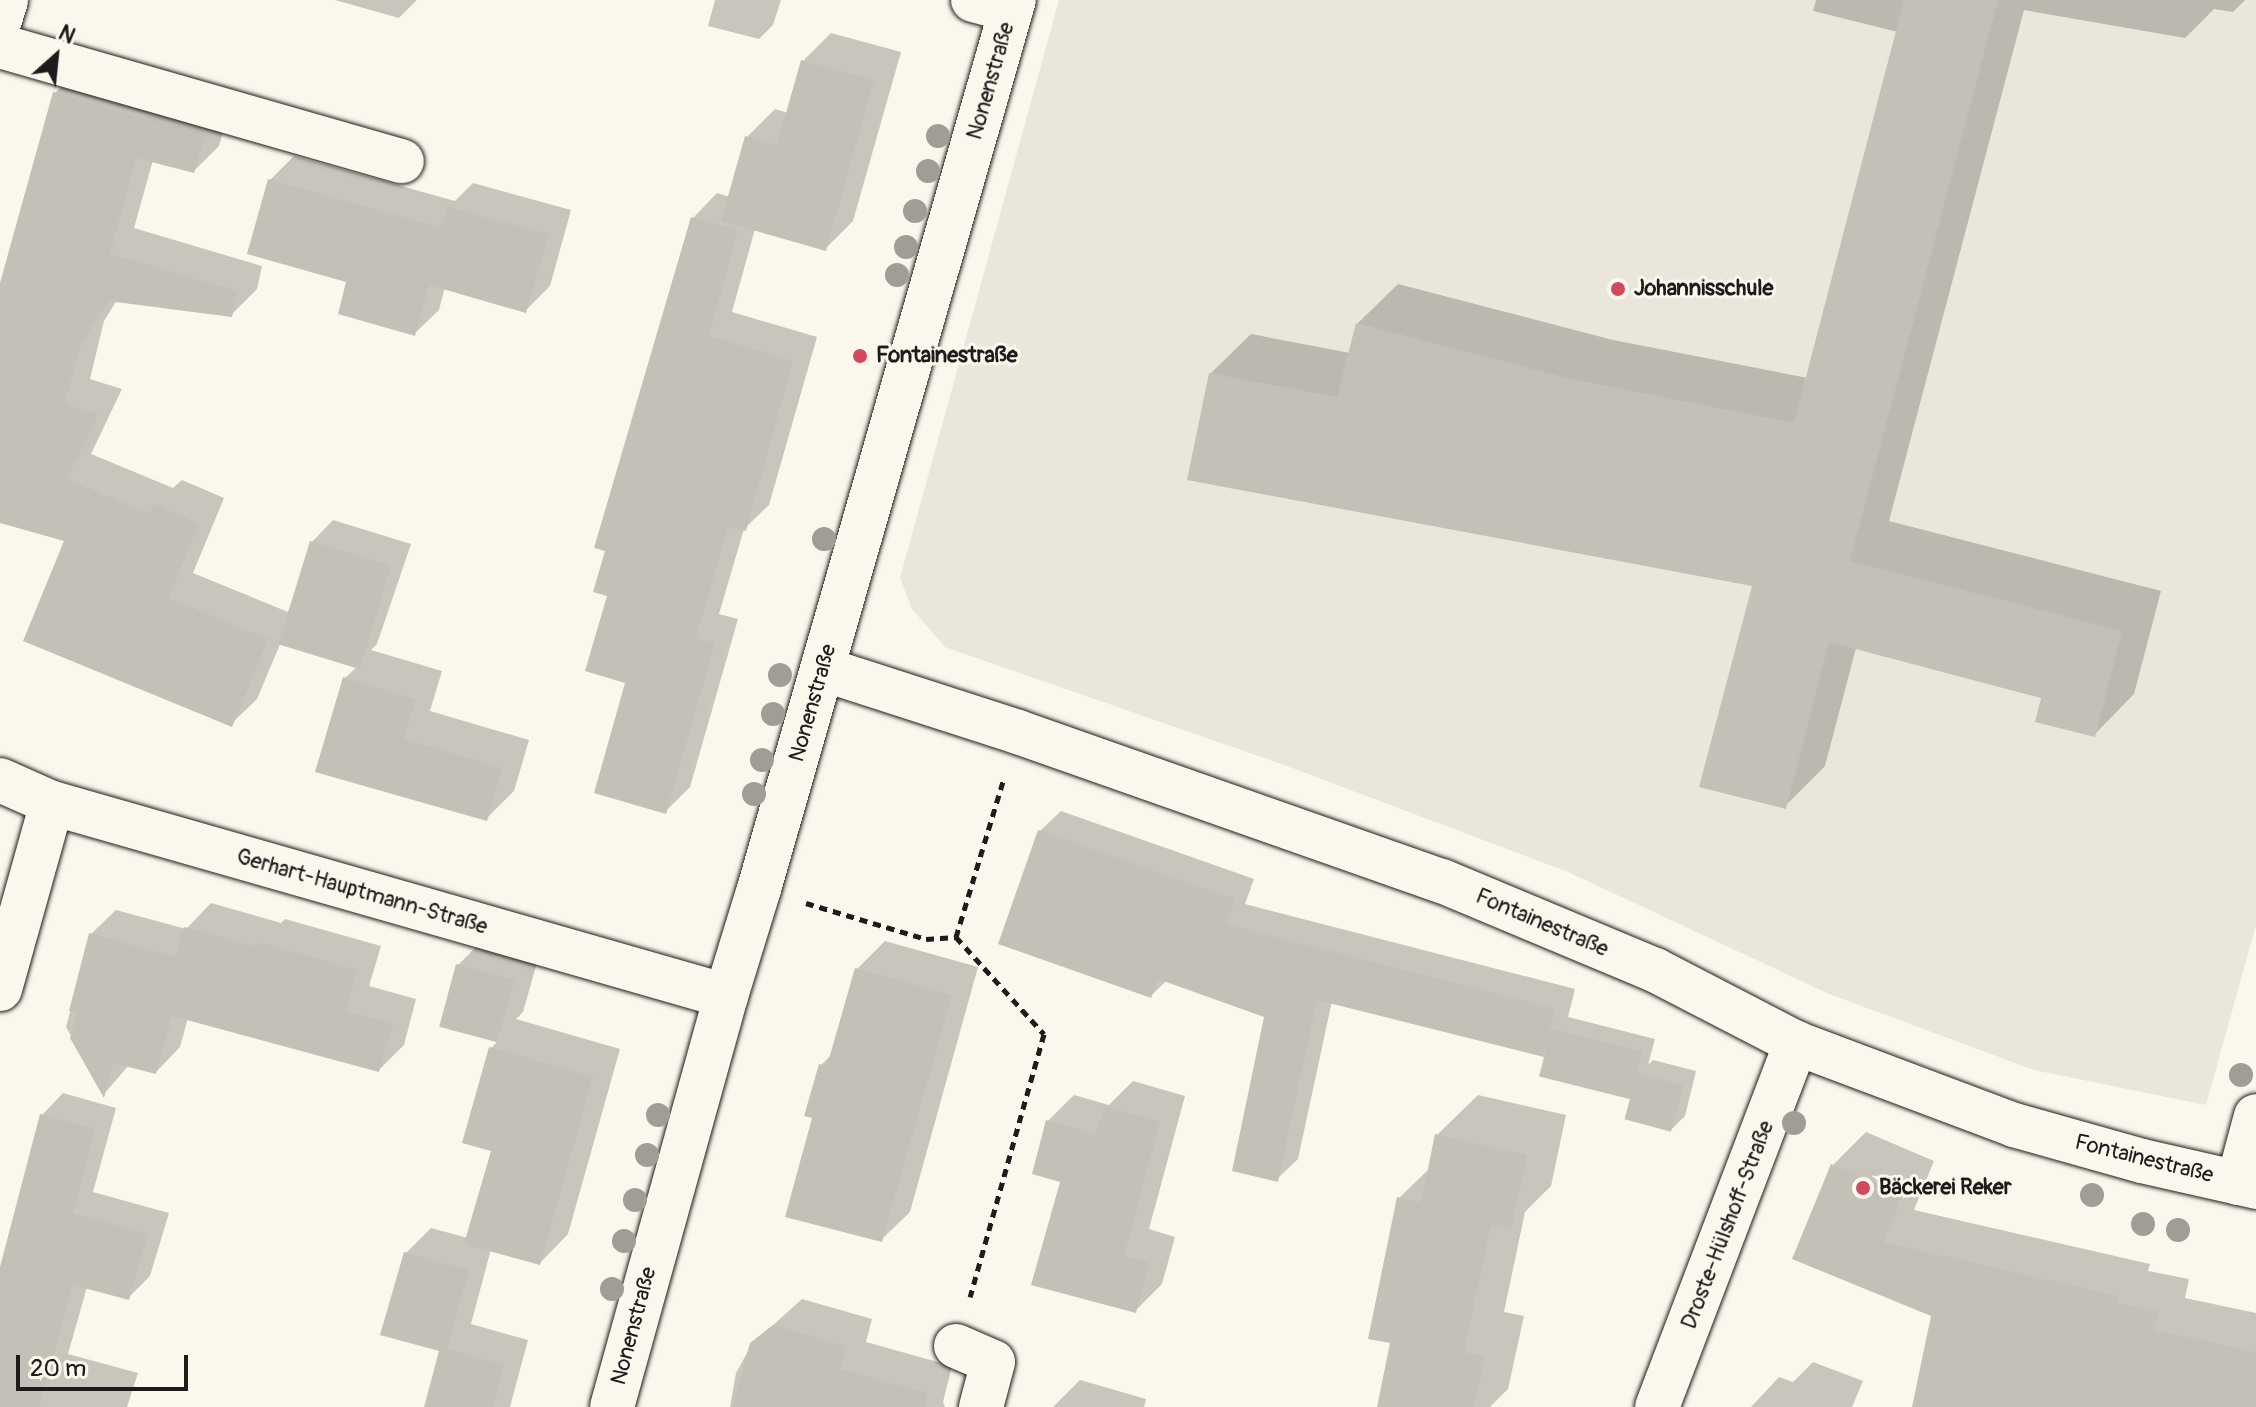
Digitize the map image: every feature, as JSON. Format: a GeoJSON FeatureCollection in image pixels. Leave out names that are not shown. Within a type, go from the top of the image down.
{"type":"FeatureCollection","features":[{"type":"Feature","properties":{"kind":"street"},"geometry":{"type":"LineString","coordinates":[[0,20],[6,0]]}},
{"type":"Feature","properties":{"kind":"street","name":"Nonenstraße"},"geometry":{"type":"LineString","coordinates":[[612,1407],[726,996],[823,669],[999,3]]}},
{"type":"Feature","properties":{"kind":"street"},"geometry":{"type":"LineString","coordinates":[[0,46],[402,161]]}},
{"type":"Feature","properties":{"kind":"street","name":"Fontainestraße"},"geometry":{"type":"LineString","coordinates":[[823,669],[1018,732],[1442,881],[1655,970],[1796,1043],[2014,1125],[2142,1161],[2247,1185]]}},
{"type":"Feature","properties":{"kind":"street","name":"Gerhart-Hauptmann-Straße"},"geometry":{"type":"LineString","coordinates":[[0,780],[52,803],[726,996]]}},
{"type":"Feature","properties":{"kind":"street"},"geometry":{"type":"LineString","coordinates":[[0,989],[52,803]]}},
{"type":"Feature","properties":{"kind":"street","name":"Droste-Hülshoff-Straße"},"geometry":{"type":"LineString","coordinates":[[1657,1407],[1796,1043]]}},
{"type":"Feature","properties":{"kind":"street"},"geometry":{"type":"LineString","coordinates":[[2247,1185],[2256,1116]]}},
{"type":"Feature","properties":{"kind":"street"},"geometry":{"type":"LineString","coordinates":[[956,1346],[993,1362],[981,1407]]}},
{"type":"Feature","properties":{"kind":"path"},"geometry":{"type":"LineString","coordinates":[[956,937],[1018,732]]}},
{"type":"Feature","properties":{"kind":"path"},"geometry":{"type":"LineString","coordinates":[[759,889],[926,939],[956,937]]}},
{"type":"Feature","properties":{"kind":"path"},"geometry":{"type":"LineString","coordinates":[[956,937],[1044,1034],[956,1346]]}},
{"type":"Feature","properties":{"kind":"shaded area","name":"Johannisschule"},"geometry":{"type":"Polygon","coordinates":[[[1059,0],[2256,0],[2256,925],[2206,1105],[2034,1070],[1829,994],[1568,872],[1287,766],[945,647],[912,609],[900,578],[1059,0]]]}},
{"type":"Feature","properties":{"kind":"building"},"geometry":{"type":"Polygon","coordinates":[[[1904,0],[1998,0],[1850,561],[2122,631],[2095,737],[2035,722],[2041,698],[1829,642],[1786,809],[1699,787],[1752,586],[1187,480],[1209,373],[1337,397],[1356,323],[1571,379],[1794,423],[1904,0]]]}},
{"type":"Feature","properties":{"kind":"building"},"geometry":{"type":"Polygon","coordinates":[[[801,60],[874,80],[826,251],[721,221],[745,136],[777,145],[801,60]]]}},
{"type":"Feature","properties":{"kind":"building"},"geometry":{"type":"Polygon","coordinates":[[[53,92],[145,119],[147,114],[206,131],[194,173],[136,158],[110,254],[237,291],[232,317],[108,301],[79,349],[65,404],[98,414],[67,479],[149,514],[154,504],[199,524],[168,598],[268,639],[232,727],[23,641],[64,541],[0,523],[0,283],[53,92]]]}},
{"type":"Feature","properties":{"kind":"building"},"geometry":{"type":"Polygon","coordinates":[[[268,179],[441,228],[447,207],[549,234],[526,313],[429,285],[415,336],[338,314],[346,282],[247,254],[268,179]]]}},
{"type":"Feature","properties":{"kind":"building"},"geometry":{"type":"Polygon","coordinates":[[[691,217],[738,230],[709,336],[793,361],[746,531],[728,527],[696,638],[715,643],[666,814],[594,793],[625,683],[585,671],[607,596],[593,592],[605,551],[594,548],[691,217]]]}},
{"type":"Feature","properties":{"kind":"building"},"geometry":{"type":"Polygon","coordinates":[[[310,541],[391,566],[360,669],[278,644],[310,541]]]}},
{"type":"Feature","properties":{"kind":"building"},"geometry":{"type":"Polygon","coordinates":[[[343,677],[416,699],[404,739],[502,768],[487,821],[315,772],[343,677]]]}},
{"type":"Feature","properties":{"kind":"building"},"geometry":{"type":"Polygon","coordinates":[[[1038,830],[1235,899],[1226,924],[1555,1009],[1544,1057],[1317,1000],[1278,1182],[1232,1171],[1264,1017],[1158,979],[1151,998],[998,944],[1038,830]]]}},
{"type":"Feature","properties":{"kind":"building"},"geometry":{"type":"Polygon","coordinates":[[[184,927],[257,947],[259,942],[357,970],[346,1011],[393,1024],[379,1072],[172,1016],[156,1074],[113,1063],[104,1098],[70,1038],[77,1013],[69,1011],[89,933],[176,957],[184,927]]]}},
{"type":"Feature","properties":{"kind":"building"},"geometry":{"type":"Polygon","coordinates":[[[456,964],[514,980],[497,1042],[439,1027],[456,964]]]}},
{"type":"Feature","properties":{"kind":"building"},"geometry":{"type":"Polygon","coordinates":[[[855,968],[952,995],[882,1242],[785,1217],[812,1118],[804,1116],[819,1064],[827,1066],[855,968]]]}},
{"type":"Feature","properties":{"kind":"building"},"geometry":{"type":"Polygon","coordinates":[[[1551,1029],[1642,1052],[1630,1099],[1539,1077],[1551,1029]]]}},
{"type":"Feature","properties":{"kind":"building"},"geometry":{"type":"Polygon","coordinates":[[[489,1047],[593,1077],[540,1265],[464,1244],[491,1151],[462,1143],[489,1047]]]}},
{"type":"Feature","properties":{"kind":"building"},"geometry":{"type":"Polygon","coordinates":[[[1637,1073],[1683,1085],[1671,1132],[1625,1119],[1637,1073]]]}},
{"type":"Feature","properties":{"kind":"building"},"geometry":{"type":"Polygon","coordinates":[[[1105,1106],[1160,1122],[1124,1256],[1150,1263],[1136,1313],[1031,1285],[1060,1182],[1032,1174],[1046,1120],[1095,1134],[1105,1106]]]}},
{"type":"Feature","properties":{"kind":"building"},"geometry":{"type":"Polygon","coordinates":[[[40,1114],[95,1129],[73,1213],[148,1234],[129,1300],[73,1285],[39,1407],[0,1407],[0,1267],[40,1114]]]}},
{"type":"Feature","properties":{"kind":"building"},"geometry":{"type":"Polygon","coordinates":[[[1435,1134],[1527,1155],[1511,1229],[1491,1225],[1464,1352],[1485,1356],[1474,1407],[1377,1407],[1390,1343],[1368,1339],[1397,1197],[1421,1203],[1435,1134]]]}},
{"type":"Feature","properties":{"kind":"building"},"geometry":{"type":"Polygon","coordinates":[[[1831,1164],[1903,1194],[1883,1242],[2118,1296],[2117,1303],[2158,1311],[2154,1330],[2256,1352],[2256,1407],[1912,1407],[1931,1316],[1792,1259],[1831,1164]]]}},
{"type":"Feature","properties":{"kind":"building"},"geometry":{"type":"Polygon","coordinates":[[[404,1252],[469,1270],[447,1349],[504,1365],[493,1407],[424,1407],[439,1351],[380,1335],[404,1252]]]}},
{"type":"Feature","properties":{"kind":"building"},"geometry":{"type":"Polygon","coordinates":[[[773,1325],[846,1346],[840,1369],[927,1393],[925,1407],[732,1407],[750,1343],[773,1325]]]}},
{"type":"Feature","properties":{"kind":"place","name":"Johannisschule"},"geometry":{"type":"Point","coordinates":[1618,289]}},
{"type":"Feature","properties":{"kind":"place","name":"Fontainestraße"},"geometry":{"type":"Point","coordinates":[860,356]}},
{"type":"Feature","properties":{"kind":"place","name":"Bäckerei Reker"},"geometry":{"type":"Point","coordinates":[1863,1188]}}]}
